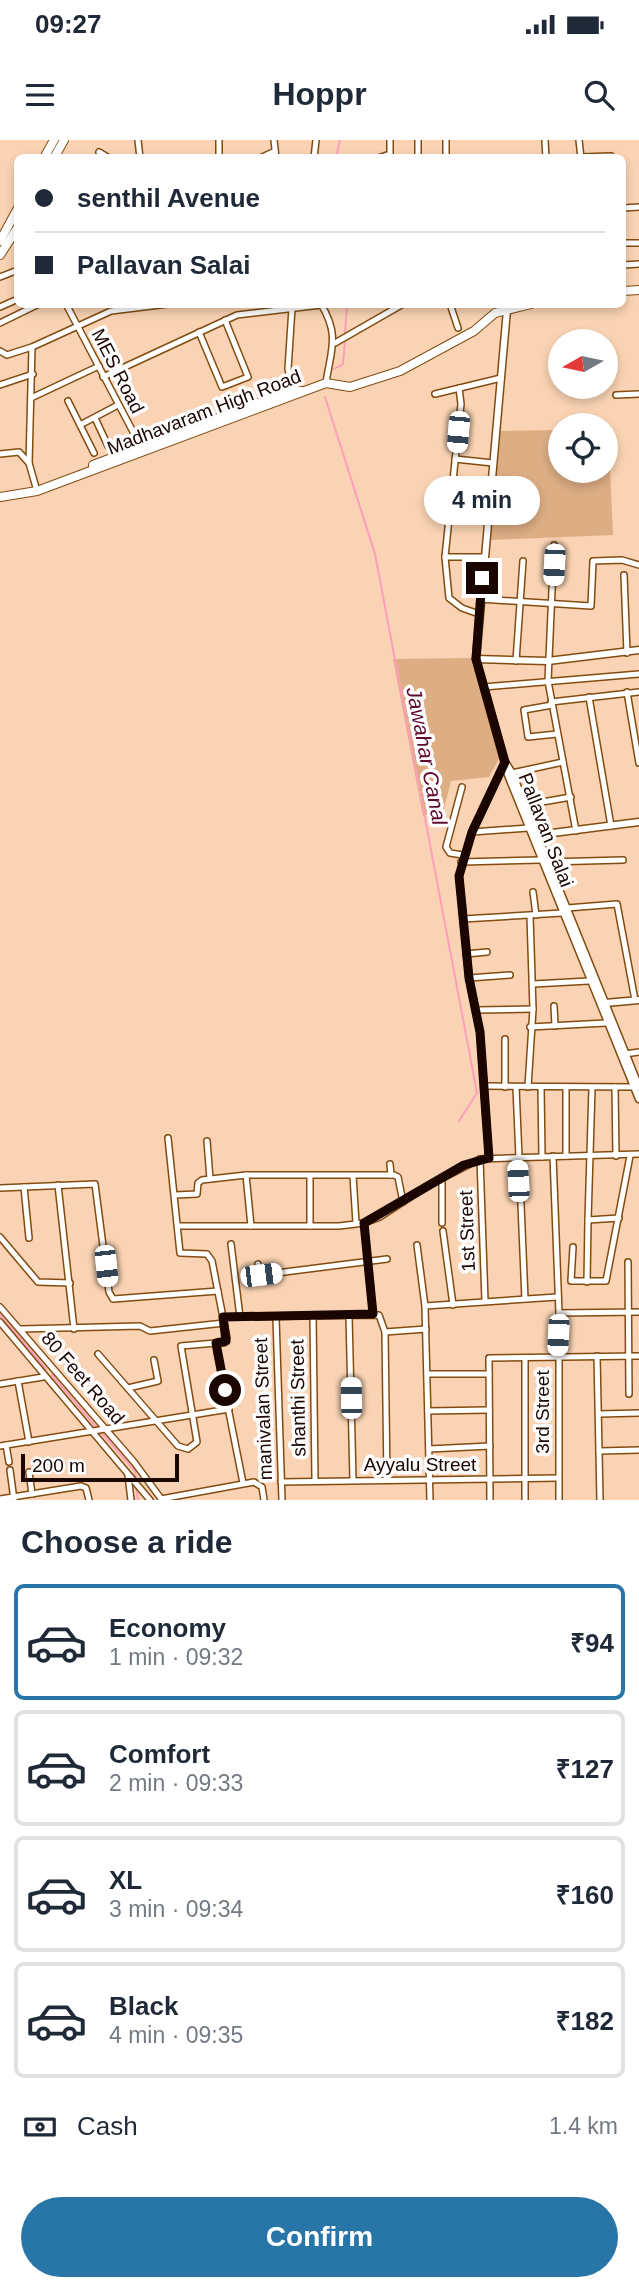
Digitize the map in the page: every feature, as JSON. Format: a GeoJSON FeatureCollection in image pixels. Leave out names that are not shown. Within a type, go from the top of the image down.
{"type":"FeatureCollection","features":[{"type":"Feature","properties":{"kind":"main road"},"geometry":{"type":"LineString","coordinates":[[0,240],[14,215]]}},
{"type":"Feature","properties":{"kind":"main road"},"geometry":{"type":"LineString","coordinates":[[0,255],[14,233]]}},
{"type":"Feature","properties":{"kind":"main road","name":"Madhavaram High Road"},"geometry":{"type":"LineString","coordinates":[[0,495],[37,489],[293,393],[304,392],[326,383],[350,387],[400,371],[474,331],[495,313],[515,308]]}},
{"type":"Feature","properties":{"kind":"street"},"geometry":{"type":"LineString","coordinates":[[274,140],[276,154]]}},
{"type":"Feature","properties":{"kind":"street"},"geometry":{"type":"LineString","coordinates":[[0,323],[31,308]]}},
{"type":"Feature","properties":{"kind":"street","name":"MES Road"},"geometry":{"type":"LineString","coordinates":[[68,308],[142,449]]}},
{"type":"Feature","properties":{"kind":"street"},"geometry":{"type":"LineString","coordinates":[[0,351],[7,355],[32,347],[76,325],[130,308]]}},
{"type":"Feature","properties":{"kind":"street"},"geometry":{"type":"LineString","coordinates":[[103,377],[237,315],[292,308],[288,369],[293,393]]}},
{"type":"Feature","properties":{"kind":"street"},"geometry":{"type":"LineString","coordinates":[[323,308],[332,323],[335,343],[326,383]]}},
{"type":"Feature","properties":{"kind":"street"},"geometry":{"type":"LineString","coordinates":[[335,343],[396,308]]}},
{"type":"Feature","properties":{"kind":"street"},"geometry":{"type":"LineString","coordinates":[[451,308],[458,328]]}},
{"type":"Feature","properties":{"kind":"street","name":"Pallavan Salai"},"geometry":{"type":"LineString","coordinates":[[507,310],[476,659],[505,762],[528,828],[540,860],[565,910],[606,1023],[638,1087],[639,1099]]}},
{"type":"Feature","properties":{"kind":"street"},"geometry":{"type":"LineString","coordinates":[[199,332],[222,387],[248,377],[225,320]]}},
{"type":"Feature","properties":{"kind":"street"},"geometry":{"type":"LineString","coordinates":[[32,347],[29,463],[37,489]]}},
{"type":"Feature","properties":{"kind":"street"},"geometry":{"type":"LineString","coordinates":[[31,398],[99,366]]}},
{"type":"Feature","properties":{"kind":"street"},"geometry":{"type":"LineString","coordinates":[[0,385],[33,374]]}},
{"type":"Feature","properties":{"kind":"street"},"geometry":{"type":"LineString","coordinates":[[435,394],[501,378]]}},
{"type":"Feature","properties":{"kind":"street"},"geometry":{"type":"LineString","coordinates":[[458,388],[461,404],[445,557],[449,598],[462,608],[479,614]]}},
{"type":"Feature","properties":{"kind":"street"},"geometry":{"type":"LineString","coordinates":[[618,395],[639,394]]}},
{"type":"Feature","properties":{"kind":"street"},"geometry":{"type":"LineString","coordinates":[[68,401],[93,453]]}},
{"type":"Feature","properties":{"kind":"street"},"geometry":{"type":"LineString","coordinates":[[80,425],[118,405]]}},
{"type":"Feature","properties":{"kind":"street"},"geometry":{"type":"LineString","coordinates":[[95,418],[108,446]]}},
{"type":"Feature","properties":{"kind":"street"},"geometry":{"type":"LineString","coordinates":[[0,454],[19,452],[29,463]]}},
{"type":"Feature","properties":{"kind":"street"},"geometry":{"type":"LineString","coordinates":[[455,459],[493,463]]}},
{"type":"Feature","properties":{"kind":"street"},"geometry":{"type":"LineString","coordinates":[[555,545],[548,681],[576,831]]}},
{"type":"Feature","properties":{"kind":"street"},"geometry":{"type":"LineString","coordinates":[[445,557],[484,557]]}},
{"type":"Feature","properties":{"kind":"street"},"geometry":{"type":"LineString","coordinates":[[480,599],[591,606],[593,561],[622,560],[639,565]]}},
{"type":"Feature","properties":{"kind":"street"},"geometry":{"type":"LineString","coordinates":[[516,661],[523,561]]}},
{"type":"Feature","properties":{"kind":"street"},"geometry":{"type":"LineString","coordinates":[[624,575],[627,653]]}},
{"type":"Feature","properties":{"kind":"street"},"geometry":{"type":"LineString","coordinates":[[476,659],[548,661],[639,650]]}},
{"type":"Feature","properties":{"kind":"street"},"geometry":{"type":"LineString","coordinates":[[484,687],[639,674]]}},
{"type":"Feature","properties":{"kind":"street"},"geometry":{"type":"LineString","coordinates":[[627,692],[639,763]]}},
{"type":"Feature","properties":{"kind":"street"},"geometry":{"type":"LineString","coordinates":[[557,734],[528,737],[524,710],[589,697],[639,692]]}},
{"type":"Feature","properties":{"kind":"street"},"geometry":{"type":"LineString","coordinates":[[589,697],[611,825]]}},
{"type":"Feature","properties":{"kind":"street"},"geometry":{"type":"LineString","coordinates":[[484,1086],[638,1087],[512,773],[505,762]]}},
{"type":"Feature","properties":{"kind":"street"},"geometry":{"type":"LineString","coordinates":[[489,1158],[476,1010],[466,954],[462,859],[505,762]]}},
{"type":"Feature","properties":{"kind":"street"},"geometry":{"type":"LineString","coordinates":[[512,773],[563,762]]}},
{"type":"Feature","properties":{"kind":"street"},"geometry":{"type":"LineString","coordinates":[[462,787],[446,847],[450,853],[462,859],[540,860]]}},
{"type":"Feature","properties":{"kind":"street"},"geometry":{"type":"LineString","coordinates":[[525,805],[571,797]]}},
{"type":"Feature","properties":{"kind":"street"},"geometry":{"type":"LineString","coordinates":[[537,835],[639,822]]}},
{"type":"Feature","properties":{"kind":"street"},"geometry":{"type":"LineString","coordinates":[[472,832],[528,828]]}},
{"type":"Feature","properties":{"kind":"street"},"geometry":{"type":"LineString","coordinates":[[548,862],[622,860]]}},
{"type":"Feature","properties":{"kind":"street"},"geometry":{"type":"LineString","coordinates":[[528,1087],[533,1009],[533,892]]}},
{"type":"Feature","properties":{"kind":"street"},"geometry":{"type":"LineString","coordinates":[[463,919],[533,915],[617,904],[637,1000],[605,1003]]}},
{"type":"Feature","properties":{"kind":"street"},"geometry":{"type":"LineString","coordinates":[[466,954],[487,952]]}},
{"type":"Feature","properties":{"kind":"street"},"geometry":{"type":"LineString","coordinates":[[469,978],[510,975]]}},
{"type":"Feature","properties":{"kind":"street"},"geometry":{"type":"LineString","coordinates":[[533,984],[589,981]]}},
{"type":"Feature","properties":{"kind":"street"},"geometry":{"type":"LineString","coordinates":[[554,1006],[555,1026]]}},
{"type":"Feature","properties":{"kind":"street"},"geometry":{"type":"LineString","coordinates":[[476,1010],[533,1009]]}},
{"type":"Feature","properties":{"kind":"street"},"geometry":{"type":"LineString","coordinates":[[530,1027],[606,1023]]}},
{"type":"Feature","properties":{"kind":"street"},"geometry":{"type":"LineString","coordinates":[[505,1039],[505,1087]]}},
{"type":"Feature","properties":{"kind":"street"},"geometry":{"type":"LineString","coordinates":[[625,1054],[639,1052]]}},
{"type":"Feature","properties":{"kind":"street"},"geometry":{"type":"LineString","coordinates":[[516,1087],[525,1299]]}},
{"type":"Feature","properties":{"kind":"street"},"geometry":{"type":"LineString","coordinates":[[541,1087],[542,1157]]}},
{"type":"Feature","properties":{"kind":"street"},"geometry":{"type":"LineString","coordinates":[[566,1087],[566,1156]]}},
{"type":"Feature","properties":{"kind":"street"},"geometry":{"type":"LineString","coordinates":[[615,1087],[616,1156]]}},
{"type":"Feature","properties":{"kind":"street"},"geometry":{"type":"LineString","coordinates":[[587,1282],[588,1156],[593,1088]]}},
{"type":"Feature","properties":{"kind":"street"},"geometry":{"type":"LineString","coordinates":[[98,1354],[178,1446],[188,1449],[197,1442],[181,1346],[226,1341],[209,1255],[180,1253],[169,1138]]}},
{"type":"Feature","properties":{"kind":"street"},"geometry":{"type":"LineString","coordinates":[[207,1141],[210,1179]]}},
{"type":"Feature","properties":{"kind":"street"},"geometry":{"type":"LineString","coordinates":[[178,1226],[310,1226],[364,1223],[480,1159],[639,1154]]}},
{"type":"Feature","properties":{"kind":"street","name":"3rd Street"},"geometry":{"type":"LineString","coordinates":[[553,1156],[559,1313],[558,1500]]}},
{"type":"Feature","properties":{"kind":"street"},"geometry":{"type":"LineString","coordinates":[[573,1247],[570,1279],[573,1282],[602,1282],[608,1278],[630,1156]]}},
{"type":"Feature","properties":{"kind":"street","name":"1st Street"},"geometry":{"type":"LineString","coordinates":[[480,1159],[485,1301]]}},
{"type":"Feature","properties":{"kind":"street"},"geometry":{"type":"LineString","coordinates":[[390,1164],[391,1175]]}},
{"type":"Feature","properties":{"kind":"street"},"geometry":{"type":"LineString","coordinates":[[175,1195],[197,1194],[199,1181],[246,1175],[391,1175],[398,1177],[403,1202]]}},
{"type":"Feature","properties":{"kind":"street"},"geometry":{"type":"LineString","coordinates":[[246,1175],[251,1226]]}},
{"type":"Feature","properties":{"kind":"street"},"geometry":{"type":"LineString","coordinates":[[310,1176],[310,1226]]}},
{"type":"Feature","properties":{"kind":"street"},"geometry":{"type":"LineString","coordinates":[[353,1176],[356,1223]]}},
{"type":"Feature","properties":{"kind":"street"},"geometry":{"type":"LineString","coordinates":[[442,1178],[442,1223]]}},
{"type":"Feature","properties":{"kind":"street"},"geometry":{"type":"LineString","coordinates":[[0,1188],[95,1184],[108,1292],[113,1299],[218,1291]]}},
{"type":"Feature","properties":{"kind":"street"},"geometry":{"type":"LineString","coordinates":[[58,1185],[74,1329]]}},
{"type":"Feature","properties":{"kind":"street"},"geometry":{"type":"LineString","coordinates":[[24,1187],[29,1238]]}},
{"type":"Feature","properties":{"kind":"street"},"geometry":{"type":"LineString","coordinates":[[588,1220],[619,1218]]}},
{"type":"Feature","properties":{"kind":"street"},"geometry":{"type":"LineString","coordinates":[[364,1223],[376,1315],[385,1332],[387,1480]]}},
{"type":"Feature","properties":{"kind":"street"},"geometry":{"type":"LineString","coordinates":[[443,1231],[453,1305]]}},
{"type":"Feature","properties":{"kind":"street"},"geometry":{"type":"LineString","coordinates":[[0,1237],[38,1282],[69,1283]]}},
{"type":"Feature","properties":{"kind":"street"},"geometry":{"type":"LineString","coordinates":[[231,1244],[240,1317]]}},
{"type":"Feature","properties":{"kind":"street"},"geometry":{"type":"LineString","coordinates":[[417,1245],[425,1306],[430,1500]]}},
{"type":"Feature","properties":{"kind":"street"},"geometry":{"type":"LineString","coordinates":[[258,1264],[261,1275],[387,1259]]}},
{"type":"Feature","properties":{"kind":"street"},"geometry":{"type":"LineString","coordinates":[[628,1262],[629,1394]]}},
{"type":"Feature","properties":{"kind":"street"},"geometry":{"type":"LineString","coordinates":[[425,1306],[557,1297]]}},
{"type":"Feature","properties":{"kind":"street","name":"80 Feet Road"},"geometry":{"type":"LineString","coordinates":[[1,1311],[20,1329],[47,1374],[98,1430],[129,1476],[150,1500]]}},
{"type":"Feature","properties":{"kind":"street"},"geometry":{"type":"LineString","coordinates":[[559,1313],[639,1312]]}},
{"type":"Feature","properties":{"kind":"street"},"geometry":{"type":"LineString","coordinates":[[20,1329],[140,1326],[150,1331],[240,1317],[376,1315]]}},
{"type":"Feature","properties":{"kind":"street","name":"shanthi Street"},"geometry":{"type":"LineString","coordinates":[[313,1316],[315,1480]]}},
{"type":"Feature","properties":{"kind":"street"},"geometry":{"type":"LineString","coordinates":[[349,1316],[353,1480]]}},
{"type":"Feature","properties":{"kind":"street","name":"manivalan Street"},"geometry":{"type":"LineString","coordinates":[[276,1318],[282,1500]]}},
{"type":"Feature","properties":{"kind":"street","name":"80 Feet Road"},"geometry":{"type":"LineString","coordinates":[[0,1322],[160,1500]]}},
{"type":"Feature","properties":{"kind":"street"},"geometry":{"type":"LineString","coordinates":[[385,1332],[426,1329]]}},
{"type":"Feature","properties":{"kind":"street"},"geometry":{"type":"LineString","coordinates":[[216,1343],[243,1483]]}},
{"type":"Feature","properties":{"kind":"street"},"geometry":{"type":"LineString","coordinates":[[597,1356],[600,1500]]}},
{"type":"Feature","properties":{"kind":"street"},"geometry":{"type":"LineString","coordinates":[[490,1500],[489,1358],[639,1356]]}},
{"type":"Feature","properties":{"kind":"street"},"geometry":{"type":"LineString","coordinates":[[525,1358],[525,1500]]}},
{"type":"Feature","properties":{"kind":"street"},"geometry":{"type":"LineString","coordinates":[[128,1388],[158,1381],[154,1360]]}},
{"type":"Feature","properties":{"kind":"street","name":"80 Feet Road"},"geometry":{"type":"LineString","coordinates":[[0,1384],[47,1374]]}},
{"type":"Feature","properties":{"kind":"street"},"geometry":{"type":"LineString","coordinates":[[428,1374],[489,1374]]}},
{"type":"Feature","properties":{"kind":"street"},"geometry":{"type":"LineString","coordinates":[[18,1381],[29,1442]]}},
{"type":"Feature","properties":{"kind":"street"},"geometry":{"type":"LineString","coordinates":[[9,1462],[3,1446],[229,1409]]}},
{"type":"Feature","properties":{"kind":"street"},"geometry":{"type":"LineString","coordinates":[[428,1411],[489,1410]]}},
{"type":"Feature","properties":{"kind":"street"},"geometry":{"type":"LineString","coordinates":[[598,1414],[639,1413]]}},
{"type":"Feature","properties":{"kind":"street"},"geometry":{"type":"LineString","coordinates":[[429,1449],[489,1446]]}},
{"type":"Feature","properties":{"kind":"street"},"geometry":{"type":"LineString","coordinates":[[599,1451],[639,1450]]}},
{"type":"Feature","properties":{"kind":"street"},"geometry":{"type":"LineString","coordinates":[[10,1470],[14,1498]]}},
{"type":"Feature","properties":{"kind":"street"},"geometry":{"type":"LineString","coordinates":[[29,1472],[32,1494]]}},
{"type":"Feature","properties":{"kind":"street"},"geometry":{"type":"LineString","coordinates":[[129,1476],[131,1500]]}},
{"type":"Feature","properties":{"kind":"street","name":"Ayyalu Street"},"geometry":{"type":"LineString","coordinates":[[281,1482],[558,1478]]}},
{"type":"Feature","properties":{"kind":"street"},"geometry":{"type":"LineString","coordinates":[[160,1500],[258,1482],[264,1500]]}},
{"type":"Feature","properties":{"kind":"street"},"geometry":{"type":"LineString","coordinates":[[0,1499],[81,1486],[86,1488],[89,1500]]}},
{"type":"Feature","properties":{"kind":"street"},"geometry":{"type":"LineString","coordinates":[[44,1492],[45,1500]]}},
{"type":"Feature","properties":{"kind":"shaded area"},"geometry":{"type":"Polygon","coordinates":[[[548,430],[548,483],[611,483],[613,535],[490,540],[499,431],[548,430]]]}},
{"type":"Feature","properties":{"kind":"shaded area"},"geometry":{"type":"Polygon","coordinates":[[[471,658],[499,759],[489,777],[451,781],[444,809],[423,816],[393,659],[471,658]]]}},
{"type":"Feature","properties":{"kind":"waterway","name":"Jawahar Canal"},"geometry":{"type":"LineString","coordinates":[[337,154],[340,140]]}},
{"type":"Feature","properties":{"kind":"waterway","name":"Jawahar Canal"},"geometry":{"type":"LineString","coordinates":[[345,334],[347,308]]}},
{"type":"Feature","properties":{"kind":"waterway","name":"Jawahar Canal"},"geometry":{"type":"LineString","coordinates":[[334,369],[343,364],[345,340]]}},
{"type":"Feature","properties":{"kind":"waterway","name":"Jawahar Canal"},"geometry":{"type":"LineString","coordinates":[[325,397],[375,554],[477,1093],[459,1121]]}},
{"type":"Feature","properties":{"kind":"waterway"},"geometry":{"type":"LineString","coordinates":[[0,1315],[46,1369]]}},
{"type":"Feature","properties":{"kind":"waterway"},"geometry":{"type":"LineString","coordinates":[[52,1375],[97,1428]]}},
{"type":"Feature","properties":{"kind":"waterway"},"geometry":{"type":"LineString","coordinates":[[101,1432],[135,1471],[136,1480]]}},
{"type":"Feature","properties":{"kind":"waterway"},"geometry":{"type":"LineString","coordinates":[[136,1486],[138,1500]]}},
{"type":"Feature","properties":{"kind":"route"},"geometry":{"type":"LineString","coordinates":[[225,1390],[216,1343],[224,1343],[227,1338],[223,1317],[373,1314],[364,1223],[380,1217],[464,1165],[489,1158],[480,1032],[469,978],[459,876],[472,832],[505,762],[476,659],[482,578]]}}]}
